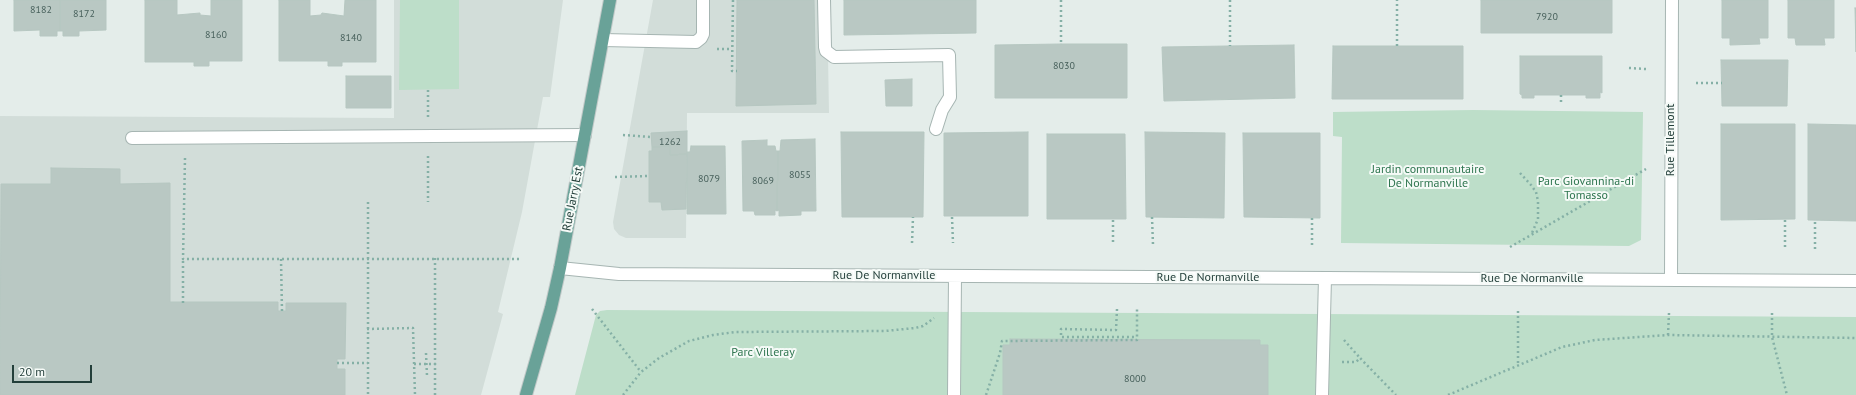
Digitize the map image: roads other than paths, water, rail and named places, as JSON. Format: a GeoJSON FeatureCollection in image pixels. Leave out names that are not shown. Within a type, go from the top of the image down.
{"type":"FeatureCollection","features":[{"type":"Feature","properties":{"kind":"main road","name":"Rue Jarry Est"},"geometry":{"type":"LineString","coordinates":[[526,395],[551,308],[560,268],[610,0]]}},
{"type":"Feature","properties":{"kind":"street"},"geometry":{"type":"LineString","coordinates":[[603,40],[696,42],[703,34],[703,0]]}},
{"type":"Feature","properties":{"kind":"street"},"geometry":{"type":"LineString","coordinates":[[824,0],[825,47],[826,51],[834,57],[949,55],[950,97],[942,110],[936,129]]}},
{"type":"Feature","properties":{"kind":"street","name":"Rue Tillemont"},"geometry":{"type":"LineString","coordinates":[[1671,280],[1672,0]]}},
{"type":"Feature","properties":{"kind":"street"},"geometry":{"type":"LineString","coordinates":[[132,138],[585,135]]}},
{"type":"Feature","properties":{"kind":"street","name":"Rue De Normanville"},"geometry":{"type":"LineString","coordinates":[[560,268],[619,274],[1856,281]]}},
{"type":"Feature","properties":{"kind":"street"},"geometry":{"type":"LineString","coordinates":[[954,395],[955,276]]}},
{"type":"Feature","properties":{"kind":"street"},"geometry":{"type":"LineString","coordinates":[[1322,395],[1324,278]]}},
{"type":"Feature","properties":{"kind":"park label","name":"Jardin communautaire De Normanville"},"geometry":{"type":"Point","coordinates":[1428,177]}},
{"type":"Feature","properties":{"kind":"park label","name":"Parc Giovannina-di Tomasso"},"geometry":{"type":"Point","coordinates":[1586,189]}},
{"type":"Feature","properties":{"kind":"park label","name":"Parc Villeray"},"geometry":{"type":"Point","coordinates":[763,353]}}]}
